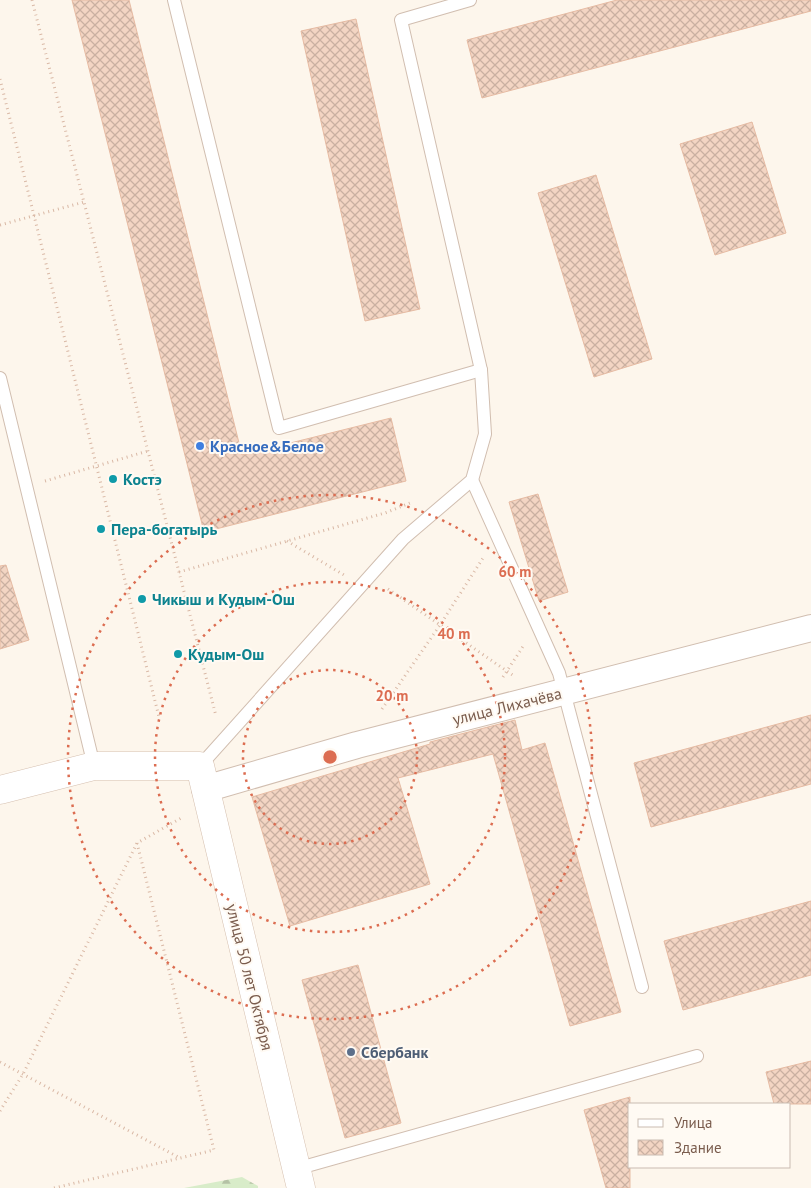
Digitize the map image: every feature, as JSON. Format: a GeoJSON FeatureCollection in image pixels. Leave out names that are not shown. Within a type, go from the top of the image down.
{"type":"FeatureCollection","features":[{"type":"Feature","properties":{"kind":"street","name":"улица Лихачёва"},"geometry":{"type":"LineString","coordinates":[[0,790],[94,766],[204,786],[811,628]]}},
{"type":"Feature","properties":{"kind":"street","name":"улица 50 лет Октября"},"geometry":{"type":"LineString","coordinates":[[204,786],[298,1178]]}},
{"type":"Feature","properties":{"kind":"lane"},"geometry":{"type":"LineString","coordinates":[[174,0],[279,428],[481,370]]}},
{"type":"Feature","properties":{"kind":"lane"},"geometry":{"type":"LineString","coordinates":[[204,786],[222,741],[402,539],[472,480],[485,434],[481,370],[401,20],[470,0]]}},
{"type":"Feature","properties":{"kind":"lane"},"geometry":{"type":"LineString","coordinates":[[0,378],[94,766]]}},
{"type":"Feature","properties":{"kind":"lane"},"geometry":{"type":"LineString","coordinates":[[472,480],[559,673],[553,694],[642,986]]}},
{"type":"Feature","properties":{"kind":"lane"},"geometry":{"type":"LineString","coordinates":[[298,1178],[697,1056]]}},
{"type":"Feature","properties":{"kind":"path"},"geometry":{"type":"LineString","coordinates":[[32,0],[222,741]]}},
{"type":"Feature","properties":{"kind":"path"},"geometry":{"type":"LineString","coordinates":[[0,79],[159,717]]}},
{"type":"Feature","properties":{"kind":"path"},"geometry":{"type":"LineString","coordinates":[[0,225],[84,202]]}},
{"type":"Feature","properties":{"kind":"path"},"geometry":{"type":"LineString","coordinates":[[27,486],[148,451]]}},
{"type":"Feature","properties":{"kind":"path"},"geometry":{"type":"LineString","coordinates":[[179,572],[411,503]]}},
{"type":"Feature","properties":{"kind":"path"},"geometry":{"type":"LineString","coordinates":[[357,745],[440,625],[497,537]]}},
{"type":"Feature","properties":{"kind":"path"},"geometry":{"type":"LineString","coordinates":[[286,541],[361,585],[388,589],[507,671],[553,694]]}},
{"type":"Feature","properties":{"kind":"path"},"geometry":{"type":"LineString","coordinates":[[479,713],[537,625]]}},
{"type":"Feature","properties":{"kind":"path"},"geometry":{"type":"LineString","coordinates":[[0,1111],[22,1074],[137,843],[204,786]]}},
{"type":"Feature","properties":{"kind":"path"},"geometry":{"type":"LineString","coordinates":[[54,1188],[214,1150],[137,843]]}},
{"type":"Feature","properties":{"kind":"path"},"geometry":{"type":"LineString","coordinates":[[0,1062],[181,1158]]}},
{"type":"Feature","properties":{"kind":"green space"},"geometry":{"type":"Polygon","coordinates":[[[242,1177],[258,1186],[258,1188],[184,1188],[242,1177]]]}},
{"type":"Feature","properties":{"kind":"building"},"geometry":{"type":"Polygon","coordinates":[[[72,0],[129,0],[242,455],[391,418],[406,481],[204,532],[72,0]]]}},
{"type":"Feature","properties":{"kind":"building"},"geometry":{"type":"Polygon","coordinates":[[[617,0],[811,0],[811,11],[482,98],[467,40],[617,0]]]}},
{"type":"Feature","properties":{"kind":"building"},"geometry":{"type":"Polygon","coordinates":[[[356,19],[420,309],[365,321],[301,31],[356,19]]]}},
{"type":"Feature","properties":{"kind":"building"},"geometry":{"type":"Polygon","coordinates":[[[752,122],[786,233],[715,255],[680,144],[752,122]]]}},
{"type":"Feature","properties":{"kind":"building"},"geometry":{"type":"Polygon","coordinates":[[[596,175],[652,359],[594,377],[538,193],[596,175]]]}},
{"type":"Feature","properties":{"kind":"building"},"geometry":{"type":"Polygon","coordinates":[[[538,494],[568,592],[539,601],[509,502],[538,494]]]}},
{"type":"Feature","properties":{"kind":"building"},"geometry":{"type":"Polygon","coordinates":[[[6,565],[29,640],[0,649],[0,566],[6,565]]]}},
{"type":"Feature","properties":{"kind":"building"},"geometry":{"type":"Polygon","coordinates":[[[811,715],[811,784],[651,827],[634,763],[811,715]]]}},
{"type":"Feature","properties":{"kind":"building"},"geometry":{"type":"Polygon","coordinates":[[[515,720],[522,750],[545,743],[621,1012],[570,1026],[493,754],[398,778],[430,884],[290,926],[252,797],[430,744],[430,742],[515,720]]]}},
{"type":"Feature","properties":{"kind":"building"},"geometry":{"type":"Polygon","coordinates":[[[811,901],[811,975],[683,1010],[664,941],[811,901]]]}},
{"type":"Feature","properties":{"kind":"building","name":"Сбербанк"},"geometry":{"type":"Polygon","coordinates":[[[358,965],[401,1123],[345,1138],[302,980],[358,965]]]}},
{"type":"Feature","properties":{"kind":"building"},"geometry":{"type":"Polygon","coordinates":[[[811,1061],[811,1104],[774,1103],[766,1072],[811,1061]]]}},
{"type":"Feature","properties":{"kind":"building"},"geometry":{"type":"Polygon","coordinates":[[[630,1097],[630,1103],[628,1103],[628,1168],[630,1168],[630,1188],[606,1188],[584,1110],[630,1097]]]}},
{"type":"Feature","properties":{"kind":"place","name":"Красное&Белое"},"geometry":{"type":"Point","coordinates":[200,446]}},
{"type":"Feature","properties":{"kind":"place","name":"Костэ"},"geometry":{"type":"Point","coordinates":[113,479]}},
{"type":"Feature","properties":{"kind":"place","name":"Пера-богатырь"},"geometry":{"type":"Point","coordinates":[101,529]}},
{"type":"Feature","properties":{"kind":"place","name":"Чикыш и Кудым-Ош"},"geometry":{"type":"Point","coordinates":[142,599]}},
{"type":"Feature","properties":{"kind":"place","name":"Кудым-Ош"},"geometry":{"type":"Point","coordinates":[178,654]}},
{"type":"Feature","properties":{"kind":"place","name":"Сбербанк"},"geometry":{"type":"Point","coordinates":[351,1052]}}]}
